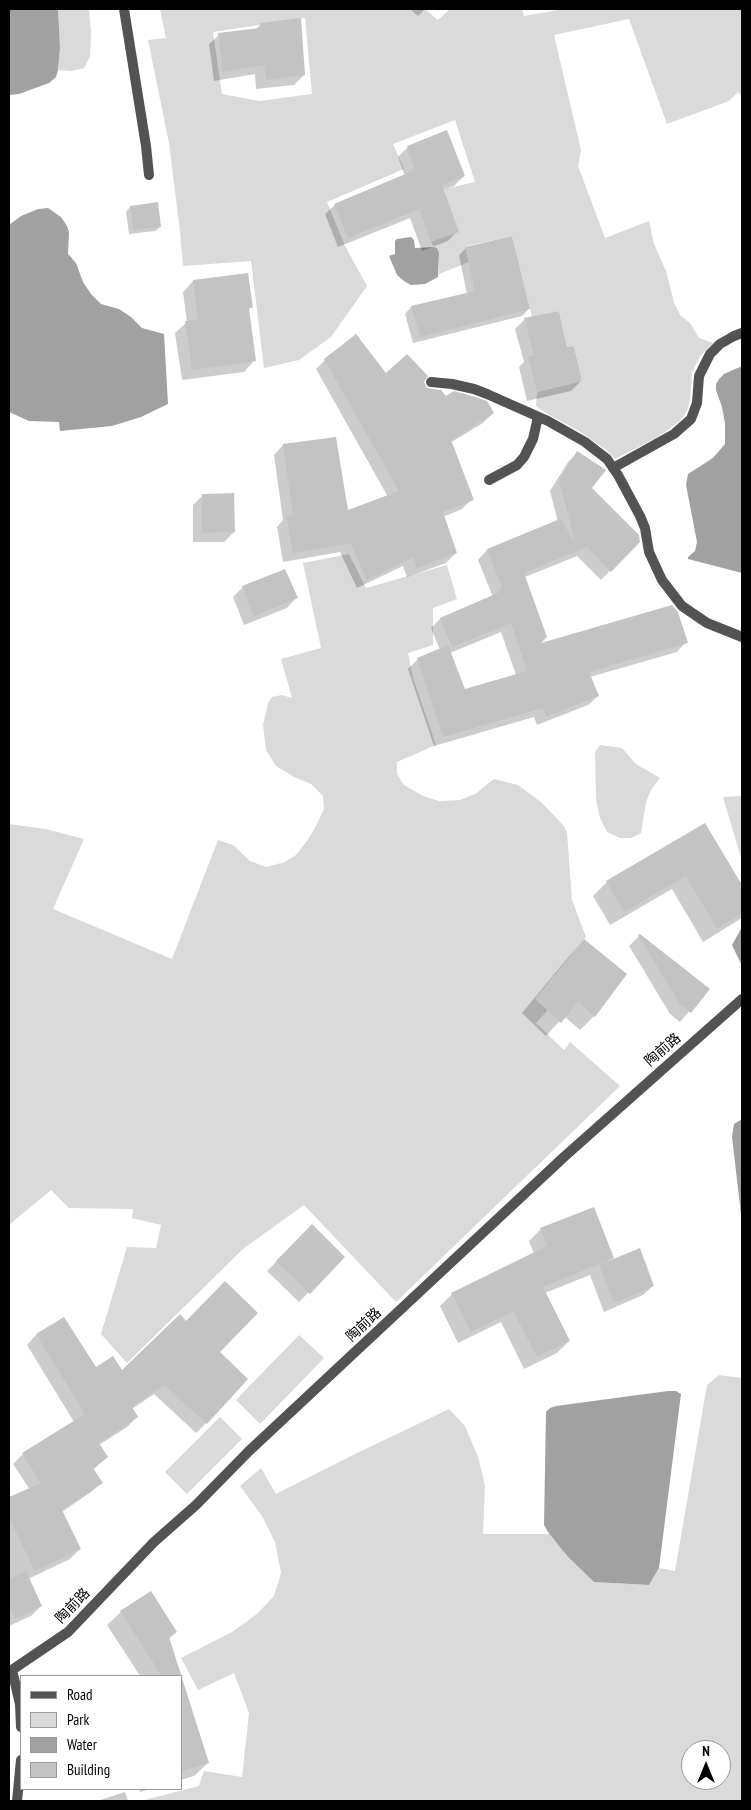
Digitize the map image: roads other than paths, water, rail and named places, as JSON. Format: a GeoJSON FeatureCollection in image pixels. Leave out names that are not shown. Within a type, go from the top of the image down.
{"type":"FeatureCollection","features":[{"type":"Feature","properties":{"kind":"street"},"geometry":{"type":"LineString","coordinates":[[124,9],[149,174]]}},
{"type":"Feature","properties":{"kind":"street"},"geometry":{"type":"LineString","coordinates":[[613,468],[674,434],[691,419],[697,403],[699,376],[710,354],[720,344],[742,333]]}},
{"type":"Feature","properties":{"kind":"street"},"geometry":{"type":"LineString","coordinates":[[431,382],[474,388],[538,417],[585,442],[607,459],[640,516],[645,528],[649,552],[662,580],[682,606],[707,623],[742,637]]}},
{"type":"Feature","properties":{"kind":"street"},"geometry":{"type":"LineString","coordinates":[[489,480],[518,465],[533,439],[538,417]]}},
{"type":"Feature","properties":{"kind":"street","name":"陶前路"},"geometry":{"type":"LineString","coordinates":[[10,1671],[68,1632],[154,1542],[196,1505],[256,1444],[565,1156],[742,999]]}},
{"type":"Feature","properties":{"kind":"street"},"geometry":{"type":"LineString","coordinates":[[10,1671],[20,1704]]}},
{"type":"Feature","properties":{"kind":"street"},"geometry":{"type":"LineString","coordinates":[[17,1801],[20,1770]]}},
{"type":"Feature","properties":{"kind":"water"},"geometry":{"type":"Polygon","coordinates":[[[9,9],[58,9],[60,48],[56,77],[49,83],[19,94],[9,95],[9,9]]]}},
{"type":"Feature","properties":{"kind":"water"},"geometry":{"type":"Polygon","coordinates":[[[48,208],[61,217],[67,226],[69,232],[68,254],[76,263],[83,282],[91,294],[101,304],[119,309],[131,317],[142,328],[164,334],[168,404],[141,417],[112,426],[60,431],[59,422],[29,421],[9,412],[9,225],[21,216],[38,209],[48,208]]]}},
{"type":"Feature","properties":{"kind":"water"},"geometry":{"type":"Polygon","coordinates":[[[411,237],[414,240],[415,248],[434,247],[437,248],[439,253],[438,277],[425,284],[411,285],[404,281],[397,275],[389,256],[395,254],[395,241],[397,239],[411,237]]]}},
{"type":"Feature","properties":{"kind":"water"},"geometry":{"type":"Polygon","coordinates":[[[742,366],[742,573],[688,559],[695,551],[697,542],[686,485],[688,474],[713,458],[725,444],[725,424],[716,384],[724,374],[742,366]]]}},
{"type":"Feature","properties":{"kind":"water"},"geometry":{"type":"Polygon","coordinates":[[[742,927],[742,966],[732,945],[742,927]]]}},
{"type":"Feature","properties":{"kind":"water"},"geometry":{"type":"Polygon","coordinates":[[[742,1119],[742,1223],[732,1137],[734,1124],[742,1119]]]}},
{"type":"Feature","properties":{"kind":"water"},"geometry":{"type":"Polygon","coordinates":[[[676,1391],[681,1394],[659,1568],[649,1585],[594,1582],[568,1557],[544,1525],[546,1412],[556,1406],[676,1391]]]}}]}
